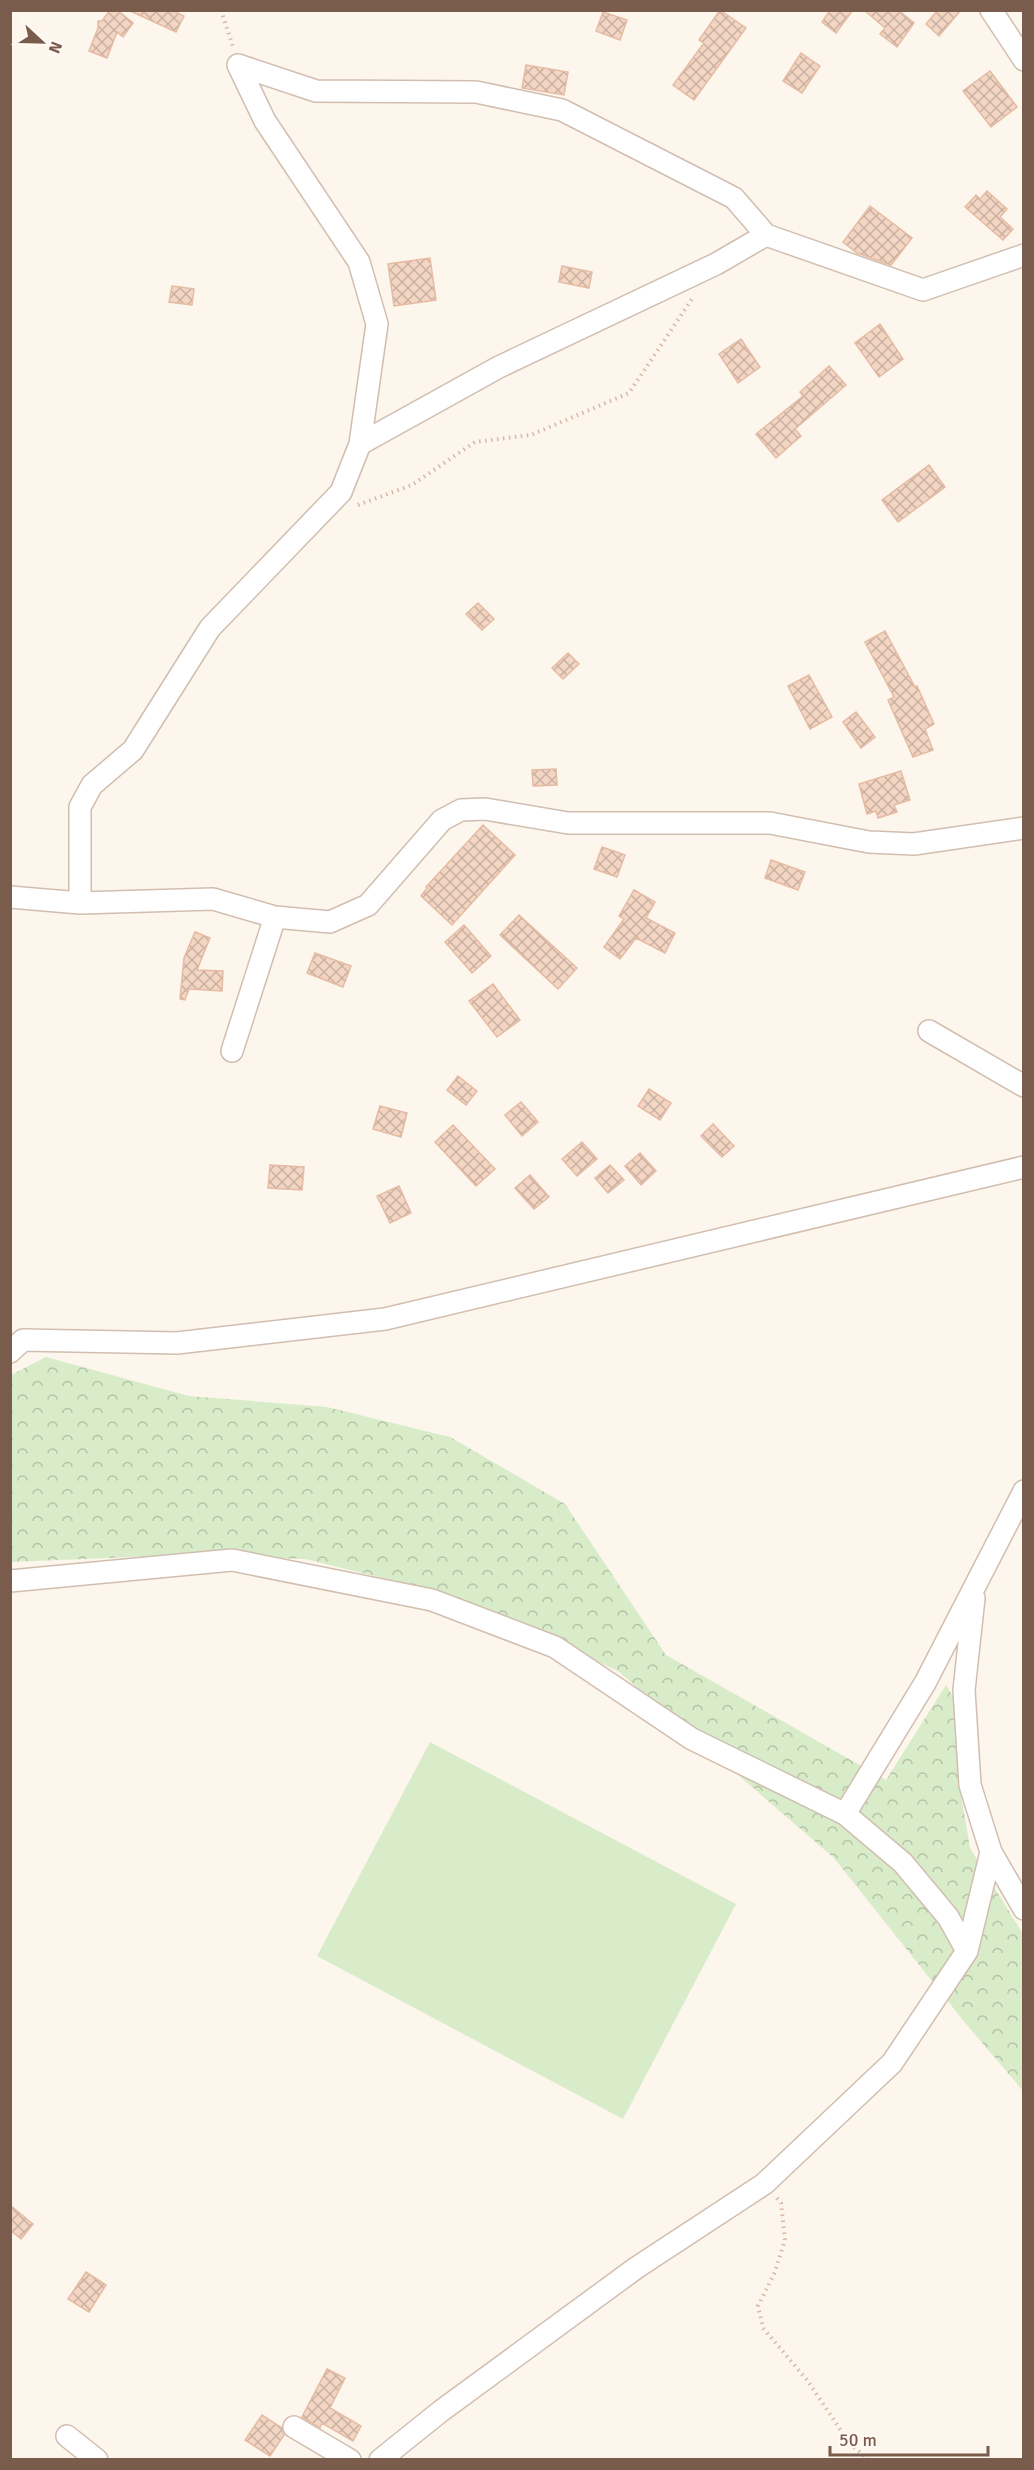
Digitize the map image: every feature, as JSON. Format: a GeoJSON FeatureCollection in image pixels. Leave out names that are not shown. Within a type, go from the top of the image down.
{"type":"FeatureCollection","features":[{"type":"Feature","properties":{"kind":"street"},"geometry":{"type":"LineString","coordinates":[[991,10],[1023,60]]}},
{"type":"Feature","properties":{"kind":"street"},"geometry":{"type":"LineString","coordinates":[[238,65],[316,91],[476,92],[562,110],[734,198],[766,235],[922,290],[1023,255]]}},
{"type":"Feature","properties":{"kind":"street"},"geometry":{"type":"LineString","coordinates":[[80,903],[80,807],[92,785],[133,750],[210,628],[341,492],[360,444],[378,324],[359,262],[265,121],[238,65]]}},
{"type":"Feature","properties":{"kind":"street"},"geometry":{"type":"LineString","coordinates":[[360,444],[500,367],[716,264],[766,235]]}},
{"type":"Feature","properties":{"kind":"street"},"geometry":{"type":"LineString","coordinates":[[10,897],[80,903],[213,899],[275,917],[330,922],[368,905],[442,820],[461,810],[485,808],[568,823],[770,823],[868,842],[914,844],[1023,828]]}},
{"type":"Feature","properties":{"kind":"street"},"geometry":{"type":"LineString","coordinates":[[232,1051],[275,917]]}},
{"type":"Feature","properties":{"kind":"street"},"geometry":{"type":"LineString","coordinates":[[929,1031],[1023,1086]]}},
{"type":"Feature","properties":{"kind":"street"},"geometry":{"type":"LineString","coordinates":[[10,1352],[23,1340],[177,1343],[385,1319],[1023,1167]]}},
{"type":"Feature","properties":{"kind":"street"},"geometry":{"type":"LineString","coordinates":[[845,1814],[925,1683],[1023,1491]]}},
{"type":"Feature","properties":{"kind":"street"},"geometry":{"type":"LineString","coordinates":[[10,1581],[232,1560],[432,1600],[555,1647],[692,1739],[845,1814],[903,1863],[948,1917],[967,1951]]}},
{"type":"Feature","properties":{"kind":"street"},"geometry":{"type":"LineString","coordinates":[[975,1586],[964,1690],[970,1785],[991,1852],[1023,1909]]}},
{"type":"Feature","properties":{"kind":"street"},"geometry":{"type":"LineString","coordinates":[[380,2460],[441,2411],[636,2268],[764,2184],[892,2063],[967,1951],[991,1852]]}},
{"type":"Feature","properties":{"kind":"street"},"geometry":{"type":"LineString","coordinates":[[294,2427],[350,2460]]}},
{"type":"Feature","properties":{"kind":"street"},"geometry":{"type":"LineString","coordinates":[[67,2436],[96,2460]]}},
{"type":"Feature","properties":{"kind":"path"},"geometry":{"type":"LineString","coordinates":[[220,10],[238,65]]}},
{"type":"Feature","properties":{"kind":"path"},"geometry":{"type":"LineString","coordinates":[[357,506],[412,485],[475,442],[531,435],[629,393],[696,294]]}},
{"type":"Feature","properties":{"kind":"path"},"geometry":{"type":"LineString","coordinates":[[764,2184],[782,2203],[784,2240],[774,2274],[758,2306],[763,2328],[807,2380],[850,2444],[869,2460]]}},
{"type":"Feature","properties":{"kind":"green space"},"geometry":{"type":"Polygon","coordinates":[[[46,1357],[189,1396],[327,1407],[450,1437],[565,1504],[666,1655],[886,1780],[946,1685],[956,1701],[958,1776],[970,1848],[1023,1934],[1023,2091],[962,2019],[834,1858],[618,1671],[453,1595],[305,1559],[180,1555],[11,1562],[11,1375],[46,1357]]]}},
{"type":"Feature","properties":{"kind":"green space"},"geometry":{"type":"Polygon","coordinates":[[[430,1742],[736,1904],[623,2119],[317,1956],[430,1742]]]}},
{"type":"Feature","properties":{"kind":"building"},"geometry":{"type":"Polygon","coordinates":[[[110,10],[117,10],[133,23],[123,37],[117,32],[107,58],[89,51],[98,28],[98,21],[102,21],[110,10]]]}},
{"type":"Feature","properties":{"kind":"building"},"geometry":{"type":"Polygon","coordinates":[[[128,10],[172,10],[184,16],[176,32],[128,10]]]}},
{"type":"Feature","properties":{"kind":"building"},"geometry":{"type":"Polygon","coordinates":[[[720,10],[746,28],[694,100],[673,85],[704,43],[699,40],[720,10]]]}},
{"type":"Feature","properties":{"kind":"building"},"geometry":{"type":"Polygon","coordinates":[[[830,10],[853,10],[836,33],[822,22],[830,10]]]}},
{"type":"Feature","properties":{"kind":"building"},"geometry":{"type":"Polygon","coordinates":[[[864,10],[898,10],[914,23],[897,47],[880,34],[885,28],[864,10]]]}},
{"type":"Feature","properties":{"kind":"building"},"geometry":{"type":"Polygon","coordinates":[[[938,10],[961,10],[939,36],[926,24],[938,10]]]}},
{"type":"Feature","properties":{"kind":"building"},"geometry":{"type":"Polygon","coordinates":[[[603,12],[627,20],[620,40],[596,31],[603,12]]]}},
{"type":"Feature","properties":{"kind":"building"},"geometry":{"type":"Polygon","coordinates":[[[801,53],[820,66],[802,93],[783,81],[801,53]]]}},
{"type":"Feature","properties":{"kind":"building"},"geometry":{"type":"Polygon","coordinates":[[[526,65],[568,72],[564,95],[522,88],[526,65]]]}},
{"type":"Feature","properties":{"kind":"building"},"geometry":{"type":"Polygon","coordinates":[[[990,71],[1017,107],[991,127],[963,91],[990,71]]]}},
{"type":"Feature","properties":{"kind":"building"},"geometry":{"type":"Polygon","coordinates":[[[987,191],[1007,209],[1000,217],[1013,229],[1003,240],[965,207],[976,195],[980,199],[987,191]]]}},
{"type":"Feature","properties":{"kind":"building"},"geometry":{"type":"Polygon","coordinates":[[[870,206],[912,238],[891,265],[857,253],[843,242],[870,206]]]}},
{"type":"Feature","properties":{"kind":"building"},"geometry":{"type":"Polygon","coordinates":[[[430,258],[436,300],[394,306],[388,264],[430,258]]]}},
{"type":"Feature","properties":{"kind":"building"},"geometry":{"type":"Polygon","coordinates":[[[562,266],[592,272],[589,288],[559,282],[562,266]]]}},
{"type":"Feature","properties":{"kind":"building"},"geometry":{"type":"Polygon","coordinates":[[[172,286],[194,289],[192,305],[169,302],[172,286]]]}},
{"type":"Feature","properties":{"kind":"building"},"geometry":{"type":"Polygon","coordinates":[[[880,324],[903,359],[879,377],[855,343],[880,324]]]}},
{"type":"Feature","properties":{"kind":"building"},"geometry":{"type":"Polygon","coordinates":[[[741,339],[760,367],[738,383],[719,354],[741,339]]]}},
{"type":"Feature","properties":{"kind":"building"},"geometry":{"type":"Polygon","coordinates":[[[829,366],[846,385],[795,429],[801,436],[776,458],[756,434],[803,396],[800,392],[829,366]]]}},
{"type":"Feature","properties":{"kind":"building"},"geometry":{"type":"Polygon","coordinates":[[[929,465],[945,487],[898,522],[882,500],[929,465]]]}},
{"type":"Feature","properties":{"kind":"building"},"geometry":{"type":"Polygon","coordinates":[[[478,603],[494,619],[482,630],[466,614],[478,603]]]}},
{"type":"Feature","properties":{"kind":"building"},"geometry":{"type":"Polygon","coordinates":[[[885,631],[915,687],[917,686],[934,724],[925,729],[933,750],[913,757],[888,700],[894,697],[865,642],[885,631]]]}},
{"type":"Feature","properties":{"kind":"building"},"geometry":{"type":"Polygon","coordinates":[[[568,653],[579,664],[563,679],[552,668],[568,653]]]}},
{"type":"Feature","properties":{"kind":"building"},"geometry":{"type":"Polygon","coordinates":[[[809,675],[832,717],[810,729],[788,686],[809,675]]]}},
{"type":"Feature","properties":{"kind":"building"},"geometry":{"type":"Polygon","coordinates":[[[856,712],[875,737],[861,748],[843,722],[856,712]]]}},
{"type":"Feature","properties":{"kind":"building"},"geometry":{"type":"Polygon","coordinates":[[[556,769],[557,785],[533,786],[532,770],[556,769]]]}},
{"type":"Feature","properties":{"kind":"building"},"geometry":{"type":"Polygon","coordinates":[[[901,771],[910,800],[894,805],[897,812],[878,818],[876,811],[867,814],[859,784],[901,771]]]}},
{"type":"Feature","properties":{"kind":"building"},"geometry":{"type":"Polygon","coordinates":[[[483,825],[515,855],[452,925],[421,896],[426,887],[483,825]]]}},
{"type":"Feature","properties":{"kind":"building"},"geometry":{"type":"Polygon","coordinates":[[[602,847],[625,855],[617,877],[594,869],[602,847]]]}},
{"type":"Feature","properties":{"kind":"building"},"geometry":{"type":"Polygon","coordinates":[[[771,860],[805,872],[798,890],[765,878],[771,860]]]}},
{"type":"Feature","properties":{"kind":"building"},"geometry":{"type":"Polygon","coordinates":[[[634,890],[655,902],[646,918],[675,933],[665,953],[636,938],[620,959],[604,947],[624,919],[619,916],[634,890]]]}},
{"type":"Feature","properties":{"kind":"building"},"geometry":{"type":"Polygon","coordinates":[[[519,915],[577,968],[558,989],[500,935],[519,915]]]}},
{"type":"Feature","properties":{"kind":"building"},"geometry":{"type":"Polygon","coordinates":[[[464,925],[491,956],[472,973],[445,942],[464,925]]]}},
{"type":"Feature","properties":{"kind":"building"},"geometry":{"type":"Polygon","coordinates":[[[195,932],[210,938],[197,970],[223,971],[222,991],[189,989],[185,1000],[180,999],[184,958],[195,932]]]}},
{"type":"Feature","properties":{"kind":"building"},"geometry":{"type":"Polygon","coordinates":[[[315,953],[351,966],[343,987],[307,973],[315,953]]]}},
{"type":"Feature","properties":{"kind":"building"},"geometry":{"type":"Polygon","coordinates":[[[493,984],[520,1020],[497,1037],[469,1001],[493,984]]]}},
{"type":"Feature","properties":{"kind":"building"},"geometry":{"type":"Polygon","coordinates":[[[458,1076],[477,1091],[466,1105],[447,1090],[458,1076]]]}},
{"type":"Feature","properties":{"kind":"building"},"geometry":{"type":"Polygon","coordinates":[[[649,1089],[671,1103],[660,1120],[638,1106],[649,1089]]]}},
{"type":"Feature","properties":{"kind":"building"},"geometry":{"type":"Polygon","coordinates":[[[521,1102],[538,1122],[522,1136],[505,1115],[521,1102]]]}},
{"type":"Feature","properties":{"kind":"building"},"geometry":{"type":"Polygon","coordinates":[[[380,1106],[407,1113],[401,1137],[373,1129],[380,1106]]]}},
{"type":"Feature","properties":{"kind":"building"},"geometry":{"type":"Polygon","coordinates":[[[713,1124],[734,1146],[722,1157],[701,1136],[713,1124]]]}},
{"type":"Feature","properties":{"kind":"building"},"geometry":{"type":"Polygon","coordinates":[[[453,1125],[495,1169],[476,1186],[435,1142],[453,1125]]]}},
{"type":"Feature","properties":{"kind":"building"},"geometry":{"type":"Polygon","coordinates":[[[582,1142],[597,1159],[577,1176],[562,1159],[582,1142]]]}},
{"type":"Feature","properties":{"kind":"building"},"geometry":{"type":"Polygon","coordinates":[[[640,1153],[656,1171],[641,1185],[625,1166],[640,1153]]]}},
{"type":"Feature","properties":{"kind":"building"},"geometry":{"type":"Polygon","coordinates":[[[270,1165],[304,1167],[302,1190],[268,1188],[270,1165]]]}},
{"type":"Feature","properties":{"kind":"building"},"geometry":{"type":"Polygon","coordinates":[[[610,1165],[624,1180],[608,1193],[595,1178],[610,1165]]]}},
{"type":"Feature","properties":{"kind":"building"},"geometry":{"type":"Polygon","coordinates":[[[530,1175],[549,1197],[534,1209],[515,1188],[530,1175]]]}},
{"type":"Feature","properties":{"kind":"building"},"geometry":{"type":"Polygon","coordinates":[[[399,1186],[411,1213],[390,1223],[377,1196],[399,1186]]]}},
{"type":"Feature","properties":{"kind":"building"},"geometry":{"type":"Polygon","coordinates":[[[10,2205],[33,2224],[21,2239],[10,2230],[10,2205]]]}},
{"type":"Feature","properties":{"kind":"building"},"geometry":{"type":"Polygon","coordinates":[[[86,2272],[106,2285],[89,2312],[68,2299],[86,2272]]]}},
{"type":"Feature","properties":{"kind":"building"},"geometry":{"type":"Polygon","coordinates":[[[327,2369],[345,2378],[330,2408],[361,2426],[353,2441],[322,2423],[320,2428],[302,2417],[327,2369]]]}},
{"type":"Feature","properties":{"kind":"building"},"geometry":{"type":"Polygon","coordinates":[[[262,2415],[282,2428],[284,2435],[270,2456],[245,2440],[262,2415]]]}}]}
